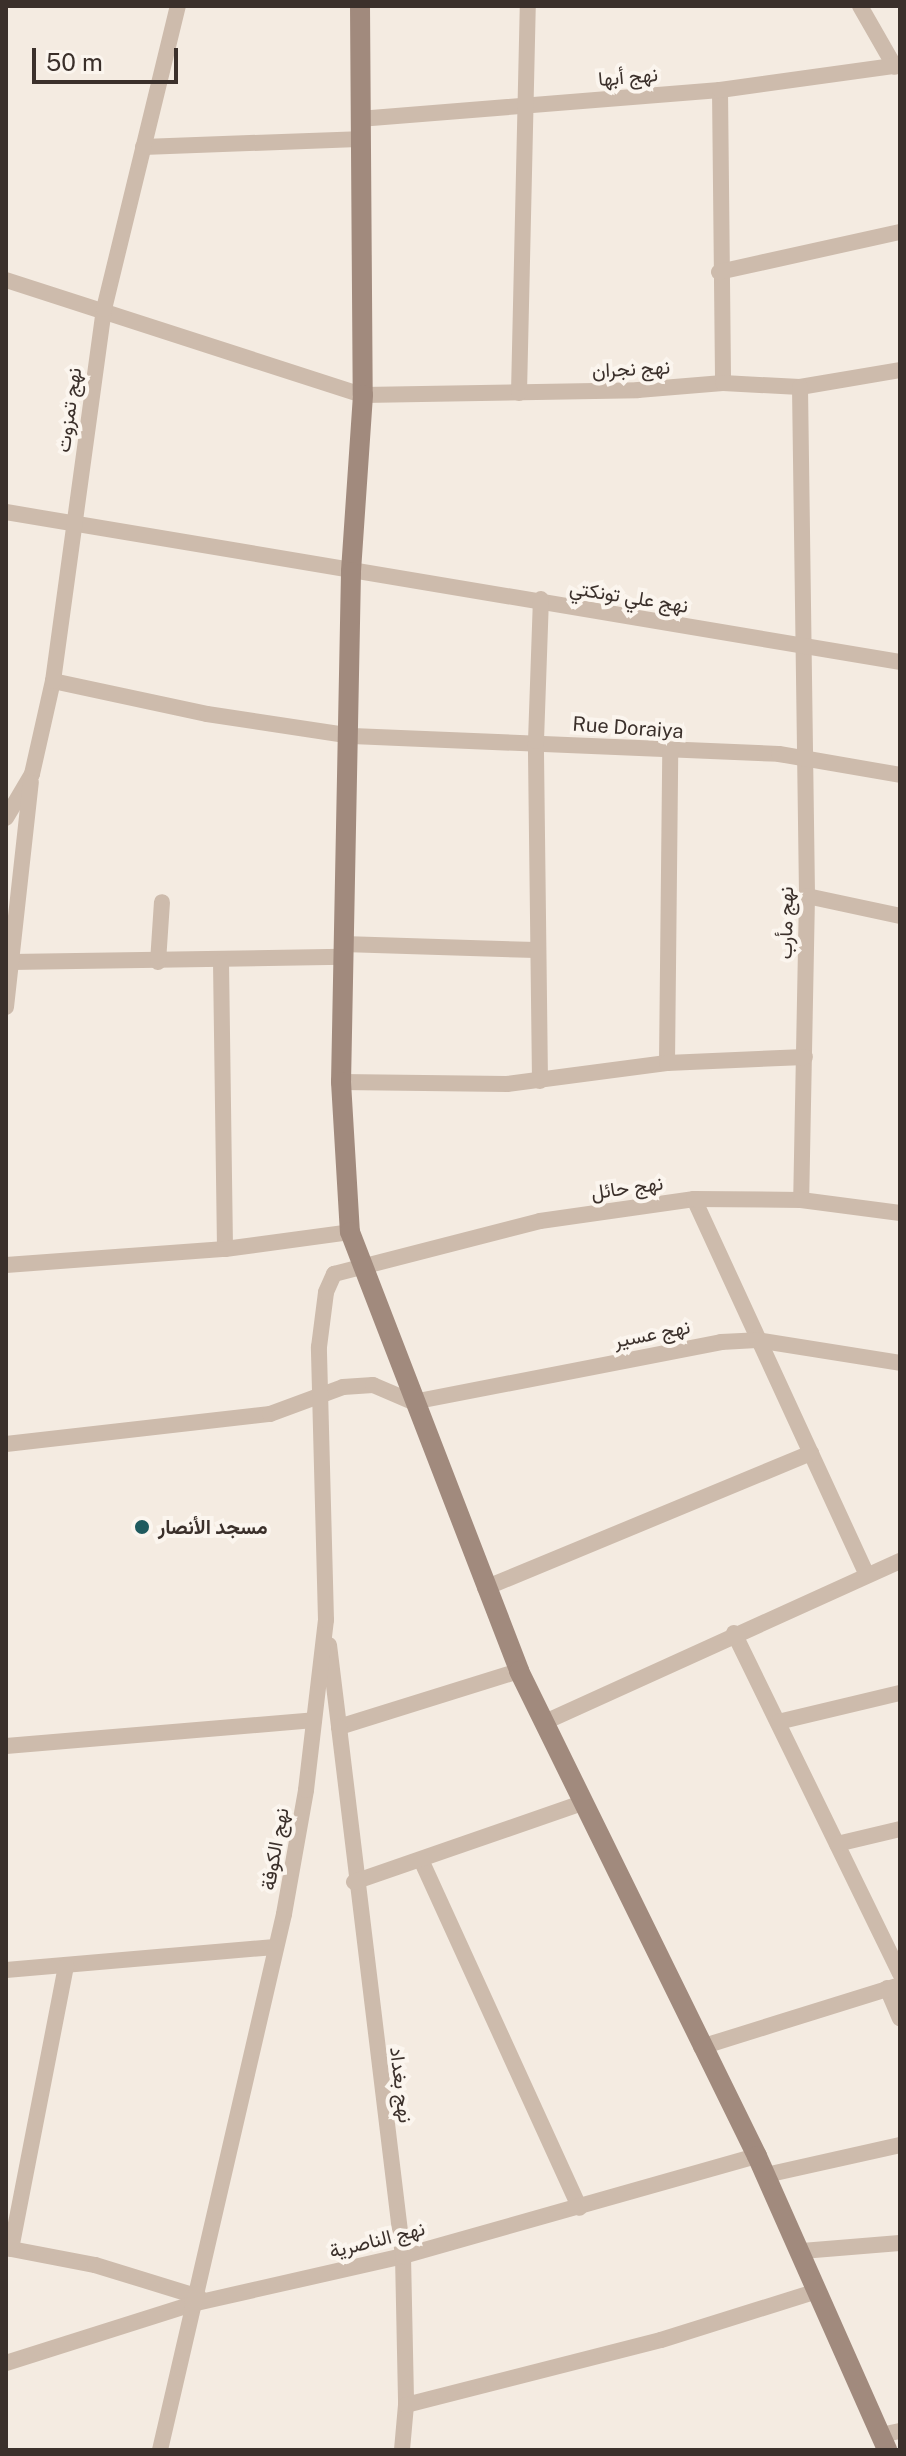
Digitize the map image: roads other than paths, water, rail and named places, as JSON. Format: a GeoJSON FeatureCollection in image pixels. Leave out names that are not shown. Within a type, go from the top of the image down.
{"type":"FeatureCollection","features":[{"type":"Feature","properties":{"kind":"main road"},"geometry":{"type":"LineString","coordinates":[[360,6],[358,129],[363,395],[351,572],[352,736],[341,1082],[350,1232],[519,1671],[757,2156],[802,2251],[817,2291],[889,2439]]}},
{"type":"Feature","properties":{"kind":"street","name":"نهج تمزوت"},"geometry":{"type":"LineString","coordinates":[[6,818],[32,774],[53,681],[104,309],[178,6]]}},
{"type":"Feature","properties":{"kind":"street"},"geometry":{"type":"LineString","coordinates":[[519,393],[529,105],[528,6]]}},
{"type":"Feature","properties":{"kind":"street"},"geometry":{"type":"LineString","coordinates":[[860,6],[897,66]]}},
{"type":"Feature","properties":{"kind":"street","name":"نهج أبها"},"geometry":{"type":"LineString","coordinates":[[143,147],[358,129],[529,105],[720,90],[897,66]]}},
{"type":"Feature","properties":{"kind":"street"},"geometry":{"type":"LineString","coordinates":[[720,90],[719,272],[723,383]]}},
{"type":"Feature","properties":{"kind":"street"},"geometry":{"type":"LineString","coordinates":[[719,272],[900,232]]}},
{"type":"Feature","properties":{"kind":"street","name":"نهج نجران"},"geometry":{"type":"LineString","coordinates":[[6,280],[104,309],[363,395],[519,393],[723,383],[800,387],[900,370]]}},
{"type":"Feature","properties":{"kind":"street","name":"نهج مأرب"},"geometry":{"type":"LineString","coordinates":[[800,387],[806,645],[807,896],[801,1200]]}},
{"type":"Feature","properties":{"kind":"street","name":"نهج علي تونكتي"},"geometry":{"type":"LineString","coordinates":[[6,512],[900,662]]}},
{"type":"Feature","properties":{"kind":"street"},"geometry":{"type":"LineString","coordinates":[[540,1081],[536,950],[536,741],[541,601]]}},
{"type":"Feature","properties":{"kind":"street","name":"Rue Doraiya"},"geometry":{"type":"LineString","coordinates":[[53,681],[207,714],[352,736],[536,741],[670,753],[806,757],[900,775]]}},
{"type":"Feature","properties":{"kind":"street"},"geometry":{"type":"LineString","coordinates":[[667,1063],[670,753]]}},
{"type":"Feature","properties":{"kind":"street"},"geometry":{"type":"LineString","coordinates":[[6,1007],[32,774]]}},
{"type":"Feature","properties":{"kind":"street"},"geometry":{"type":"LineString","coordinates":[[807,896],[900,916]]}},
{"type":"Feature","properties":{"kind":"street"},"geometry":{"type":"LineString","coordinates":[[158,962],[162,902]]}},
{"type":"Feature","properties":{"kind":"street"},"geometry":{"type":"LineString","coordinates":[[11,962],[221,962],[343,950],[536,950]]}},
{"type":"Feature","properties":{"kind":"street"},"geometry":{"type":"LineString","coordinates":[[221,962],[225,1249]]}},
{"type":"Feature","properties":{"kind":"street"},"geometry":{"type":"LineString","coordinates":[[341,1082],[440,1087],[540,1081],[667,1063],[805,1057]]}},
{"type":"Feature","properties":{"kind":"street"},"geometry":{"type":"LineString","coordinates":[[694,1199],[867,1575]]}},
{"type":"Feature","properties":{"kind":"street","name":"نهج حائل"},"geometry":{"type":"LineString","coordinates":[[364,1264],[540,1221],[694,1199],[801,1200],[900,1213]]}},
{"type":"Feature","properties":{"kind":"street"},"geometry":{"type":"LineString","coordinates":[[6,1265],[225,1249],[350,1232]]}},
{"type":"Feature","properties":{"kind":"street","name":"نهج الكوفة"},"geometry":{"type":"LineString","coordinates":[[160,2450],[275,1947],[306,1790],[326,1620],[319,1347],[326,1292],[334,1274],[364,1264]]}},
{"type":"Feature","properties":{"kind":"street","name":"نهج عسير"},"geometry":{"type":"LineString","coordinates":[[413,1402],[671,1350],[757,1340],[900,1363]]}},
{"type":"Feature","properties":{"kind":"street"},"geometry":{"type":"LineString","coordinates":[[6,1444],[270,1414],[322,1399],[343,1387],[373,1385],[413,1402]]}},
{"type":"Feature","properties":{"kind":"street"},"geometry":{"type":"LineString","coordinates":[[485,1588],[811,1453]]}},
{"type":"Feature","properties":{"kind":"street"},"geometry":{"type":"LineString","coordinates":[[545,1722],[734,1633],[900,1561]]}},
{"type":"Feature","properties":{"kind":"street","name":"نهج بغداد"},"geometry":{"type":"LineString","coordinates":[[326,1620],[354,1882],[403,2256],[406,2405],[402,2450]]}},
{"type":"Feature","properties":{"kind":"street"},"geometry":{"type":"LineString","coordinates":[[734,1633],[900,1974]]}},
{"type":"Feature","properties":{"kind":"street"},"geometry":{"type":"LineString","coordinates":[[339,1727],[519,1671]]}},
{"type":"Feature","properties":{"kind":"street"},"geometry":{"type":"LineString","coordinates":[[778,1722],[900,1693]]}},
{"type":"Feature","properties":{"kind":"street"},"geometry":{"type":"LineString","coordinates":[[6,1746],[314,1720]]}},
{"type":"Feature","properties":{"kind":"street"},"geometry":{"type":"LineString","coordinates":[[354,1882],[422,1862],[585,1802]]}},
{"type":"Feature","properties":{"kind":"street"},"geometry":{"type":"LineString","coordinates":[[837,1844],[900,1829]]}},
{"type":"Feature","properties":{"kind":"street"},"geometry":{"type":"LineString","coordinates":[[422,1862],[580,2208]]}},
{"type":"Feature","properties":{"kind":"street"},"geometry":{"type":"LineString","coordinates":[[6,1970],[275,1947]]}},
{"type":"Feature","properties":{"kind":"street"},"geometry":{"type":"LineString","coordinates":[[66,1965],[8,2248],[95,2265],[196,2300]]}},
{"type":"Feature","properties":{"kind":"street"},"geometry":{"type":"LineString","coordinates":[[701,2047],[893,1987],[900,2018]]}},
{"type":"Feature","properties":{"kind":"street"},"geometry":{"type":"LineString","coordinates":[[766,2175],[900,2145]]}},
{"type":"Feature","properties":{"kind":"street","name":"نهج الناصرية"},"geometry":{"type":"LineString","coordinates":[[6,2363],[196,2300],[403,2256],[757,2156]]}},
{"type":"Feature","properties":{"kind":"street"},"geometry":{"type":"LineString","coordinates":[[802,2251],[900,2243]]}},
{"type":"Feature","properties":{"kind":"street"},"geometry":{"type":"LineString","coordinates":[[406,2405],[661,2340],[817,2291]]}},
{"type":"Feature","properties":{"kind":"place","name":"مسجد الأنصار"},"geometry":{"type":"Point","coordinates":[142,1527]}}]}
